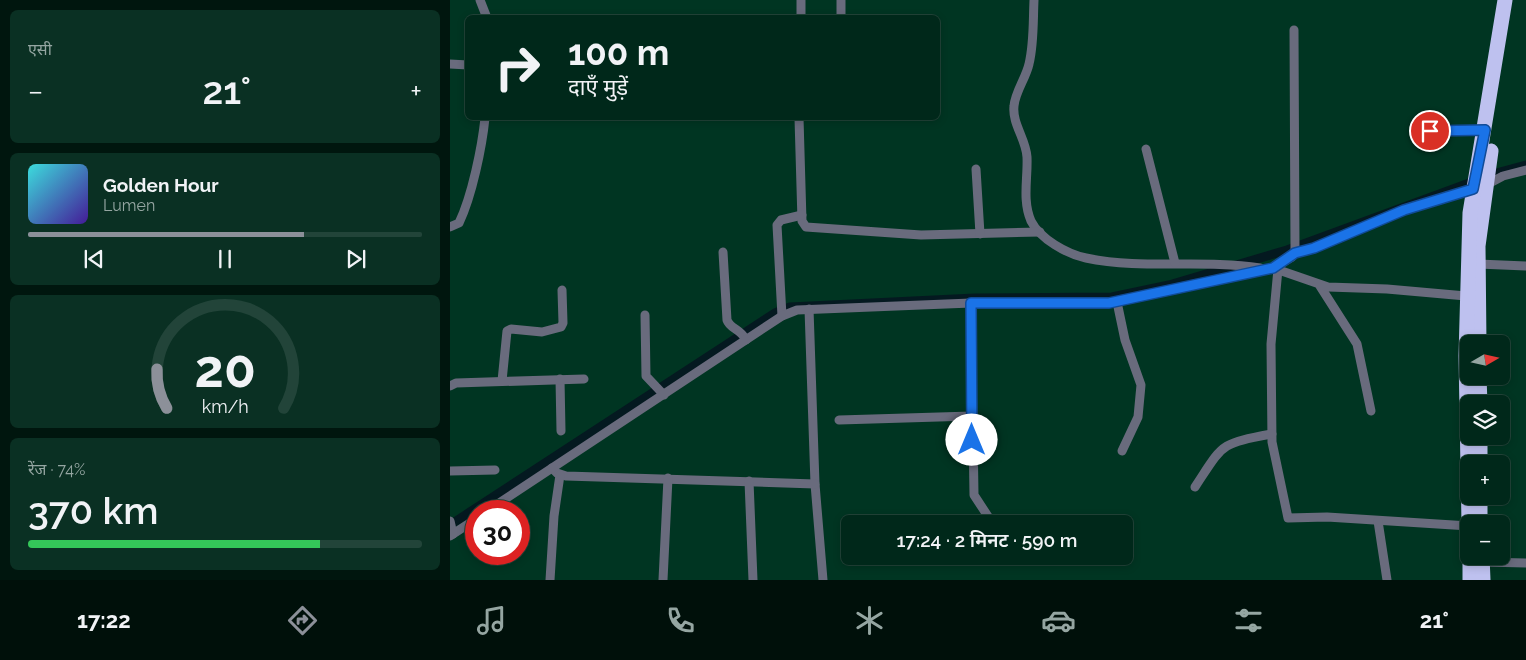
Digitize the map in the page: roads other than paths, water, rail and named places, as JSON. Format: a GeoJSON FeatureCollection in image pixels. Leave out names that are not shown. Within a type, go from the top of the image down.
{"type":"FeatureCollection","features":[{"type":"Feature","properties":{"kind":"highway"},"geometry":{"type":"LineString","coordinates":[[1469,515],[1466,296],[1485,130],[1509,6]]}},
{"type":"Feature","properties":{"kind":"highway"},"geometry":{"type":"LineString","coordinates":[[1479,335],[1479,187],[1509,6]]}},
{"type":"Feature","properties":{"kind":"highway"},"geometry":{"type":"LineString","coordinates":[[1470,580],[1475,565]]}},
{"type":"Feature","properties":{"kind":"highway"},"geometry":{"type":"LineString","coordinates":[[1480,565],[1483,580]]}},
{"type":"Feature","properties":{"kind":"street"},"geometry":{"type":"LineString","coordinates":[[480,0],[487,15]]}},
{"type":"Feature","properties":{"kind":"street"},"geometry":{"type":"LineString","coordinates":[[801,0],[801,15]]}},
{"type":"Feature","properties":{"kind":"street"},"geometry":{"type":"LineString","coordinates":[[841,0],[841,15]]}},
{"type":"Feature","properties":{"kind":"street"},"geometry":{"type":"LineString","coordinates":[[1034,0],[1030,61],[1021,87],[1014,100],[1013,110],[1026,147],[1025,187],[1028,213],[1040,232],[1052,242],[1084,258],[1234,264],[1271,268],[1320,286],[1387,288],[1466,296]]}},
{"type":"Feature","properties":{"kind":"street"},"geometry":{"type":"LineString","coordinates":[[1294,30],[1295,250]]}},
{"type":"Feature","properties":{"kind":"street"},"geometry":{"type":"LineString","coordinates":[[450,64],[465,65]]}},
{"type":"Feature","properties":{"kind":"street"},"geometry":{"type":"LineString","coordinates":[[450,227],[459,223],[466,205],[485,120]]}},
{"type":"Feature","properties":{"kind":"street"},"geometry":{"type":"LineString","coordinates":[[800,120],[802,221],[806,227],[921,235],[1040,232]]}},
{"type":"Feature","properties":{"kind":"street"},"geometry":{"type":"LineString","coordinates":[[1430,131],[1485,130]]}},
{"type":"Feature","properties":{"kind":"street"},"geometry":{"type":"LineString","coordinates":[[1146,149],[1175,263]]}},
{"type":"Feature","properties":{"kind":"street"},"geometry":{"type":"LineString","coordinates":[[976,169],[980,234]]}},
{"type":"Feature","properties":{"kind":"street"},"geometry":{"type":"LineString","coordinates":[[504,500],[660,391],[781,312],[809,309],[971,303],[1117,302],[1271,268],[1295,250],[1314,248],[1404,210],[1479,187],[1503,176],[1526,170]]}},
{"type":"Feature","properties":{"kind":"street"},"geometry":{"type":"LineString","coordinates":[[781,312],[777,225],[782,220],[802,215]]}},
{"type":"Feature","properties":{"kind":"street"},"geometry":{"type":"LineString","coordinates":[[723,252],[727,320],[731,327],[744,336]]}},
{"type":"Feature","properties":{"kind":"street"},"geometry":{"type":"LineString","coordinates":[[1478,264],[1526,266]]}},
{"type":"Feature","properties":{"kind":"street"},"geometry":{"type":"LineString","coordinates":[[1271,268],[1273,454],[1280,470],[1288,518],[1460,525]]}},
{"type":"Feature","properties":{"kind":"street"},"geometry":{"type":"LineString","coordinates":[[1320,286],[1358,344],[1371,411]]}},
{"type":"Feature","properties":{"kind":"street"},"geometry":{"type":"LineString","coordinates":[[502,381],[507,331],[511,329],[542,332],[561,327],[563,323],[562,290]]}},
{"type":"Feature","properties":{"kind":"street"},"geometry":{"type":"LineString","coordinates":[[1117,302],[1124,340],[1141,385],[1138,417],[1122,451]]}},
{"type":"Feature","properties":{"kind":"street"},"geometry":{"type":"LineString","coordinates":[[971,303],[974,495],[987,515]]}},
{"type":"Feature","properties":{"kind":"street"},"geometry":{"type":"LineString","coordinates":[[809,309],[815,484],[823,580]]}},
{"type":"Feature","properties":{"kind":"street"},"geometry":{"type":"LineString","coordinates":[[645,315],[646,376],[660,391]]}},
{"type":"Feature","properties":{"kind":"street"},"geometry":{"type":"LineString","coordinates":[[450,386],[456,383],[584,378]]}},
{"type":"Feature","properties":{"kind":"street"},"geometry":{"type":"LineString","coordinates":[[560,379],[561,431]]}},
{"type":"Feature","properties":{"kind":"street"},"geometry":{"type":"LineString","coordinates":[[839,420],[972,416]]}},
{"type":"Feature","properties":{"kind":"street"},"geometry":{"type":"LineString","coordinates":[[1196,487],[1220,449],[1227,444],[1272,434]]}},
{"type":"Feature","properties":{"kind":"street"},"geometry":{"type":"LineString","coordinates":[[552,468],[560,475],[815,484]]}},
{"type":"Feature","properties":{"kind":"street"},"geometry":{"type":"LineString","coordinates":[[450,471],[495,470]]}},
{"type":"Feature","properties":{"kind":"street"},"geometry":{"type":"LineString","coordinates":[[550,580],[554,516],[560,475]]}},
{"type":"Feature","properties":{"kind":"street"},"geometry":{"type":"LineString","coordinates":[[663,580],[668,478]]}},
{"type":"Feature","properties":{"kind":"street"},"geometry":{"type":"LineString","coordinates":[[749,481],[753,580]]}},
{"type":"Feature","properties":{"kind":"street"},"geometry":{"type":"LineString","coordinates":[[1378,521],[1387,580]]}},
{"type":"Feature","properties":{"kind":"street"},"geometry":{"type":"LineString","coordinates":[[451,528],[465,523]]}},
{"type":"Feature","properties":{"kind":"street"},"geometry":{"type":"LineString","coordinates":[[1510,561],[1526,562]]}},
{"type":"Feature","properties":{"kind":"waterway"},"geometry":{"type":"LineString","coordinates":[[1489,175],[1526,165]]}},
{"type":"Feature","properties":{"kind":"waterway"},"geometry":{"type":"LineString","coordinates":[[450,525],[775,313],[790,307],[975,298],[1112,297],[1169,285],[1287,250],[1472,182]]}}]}
